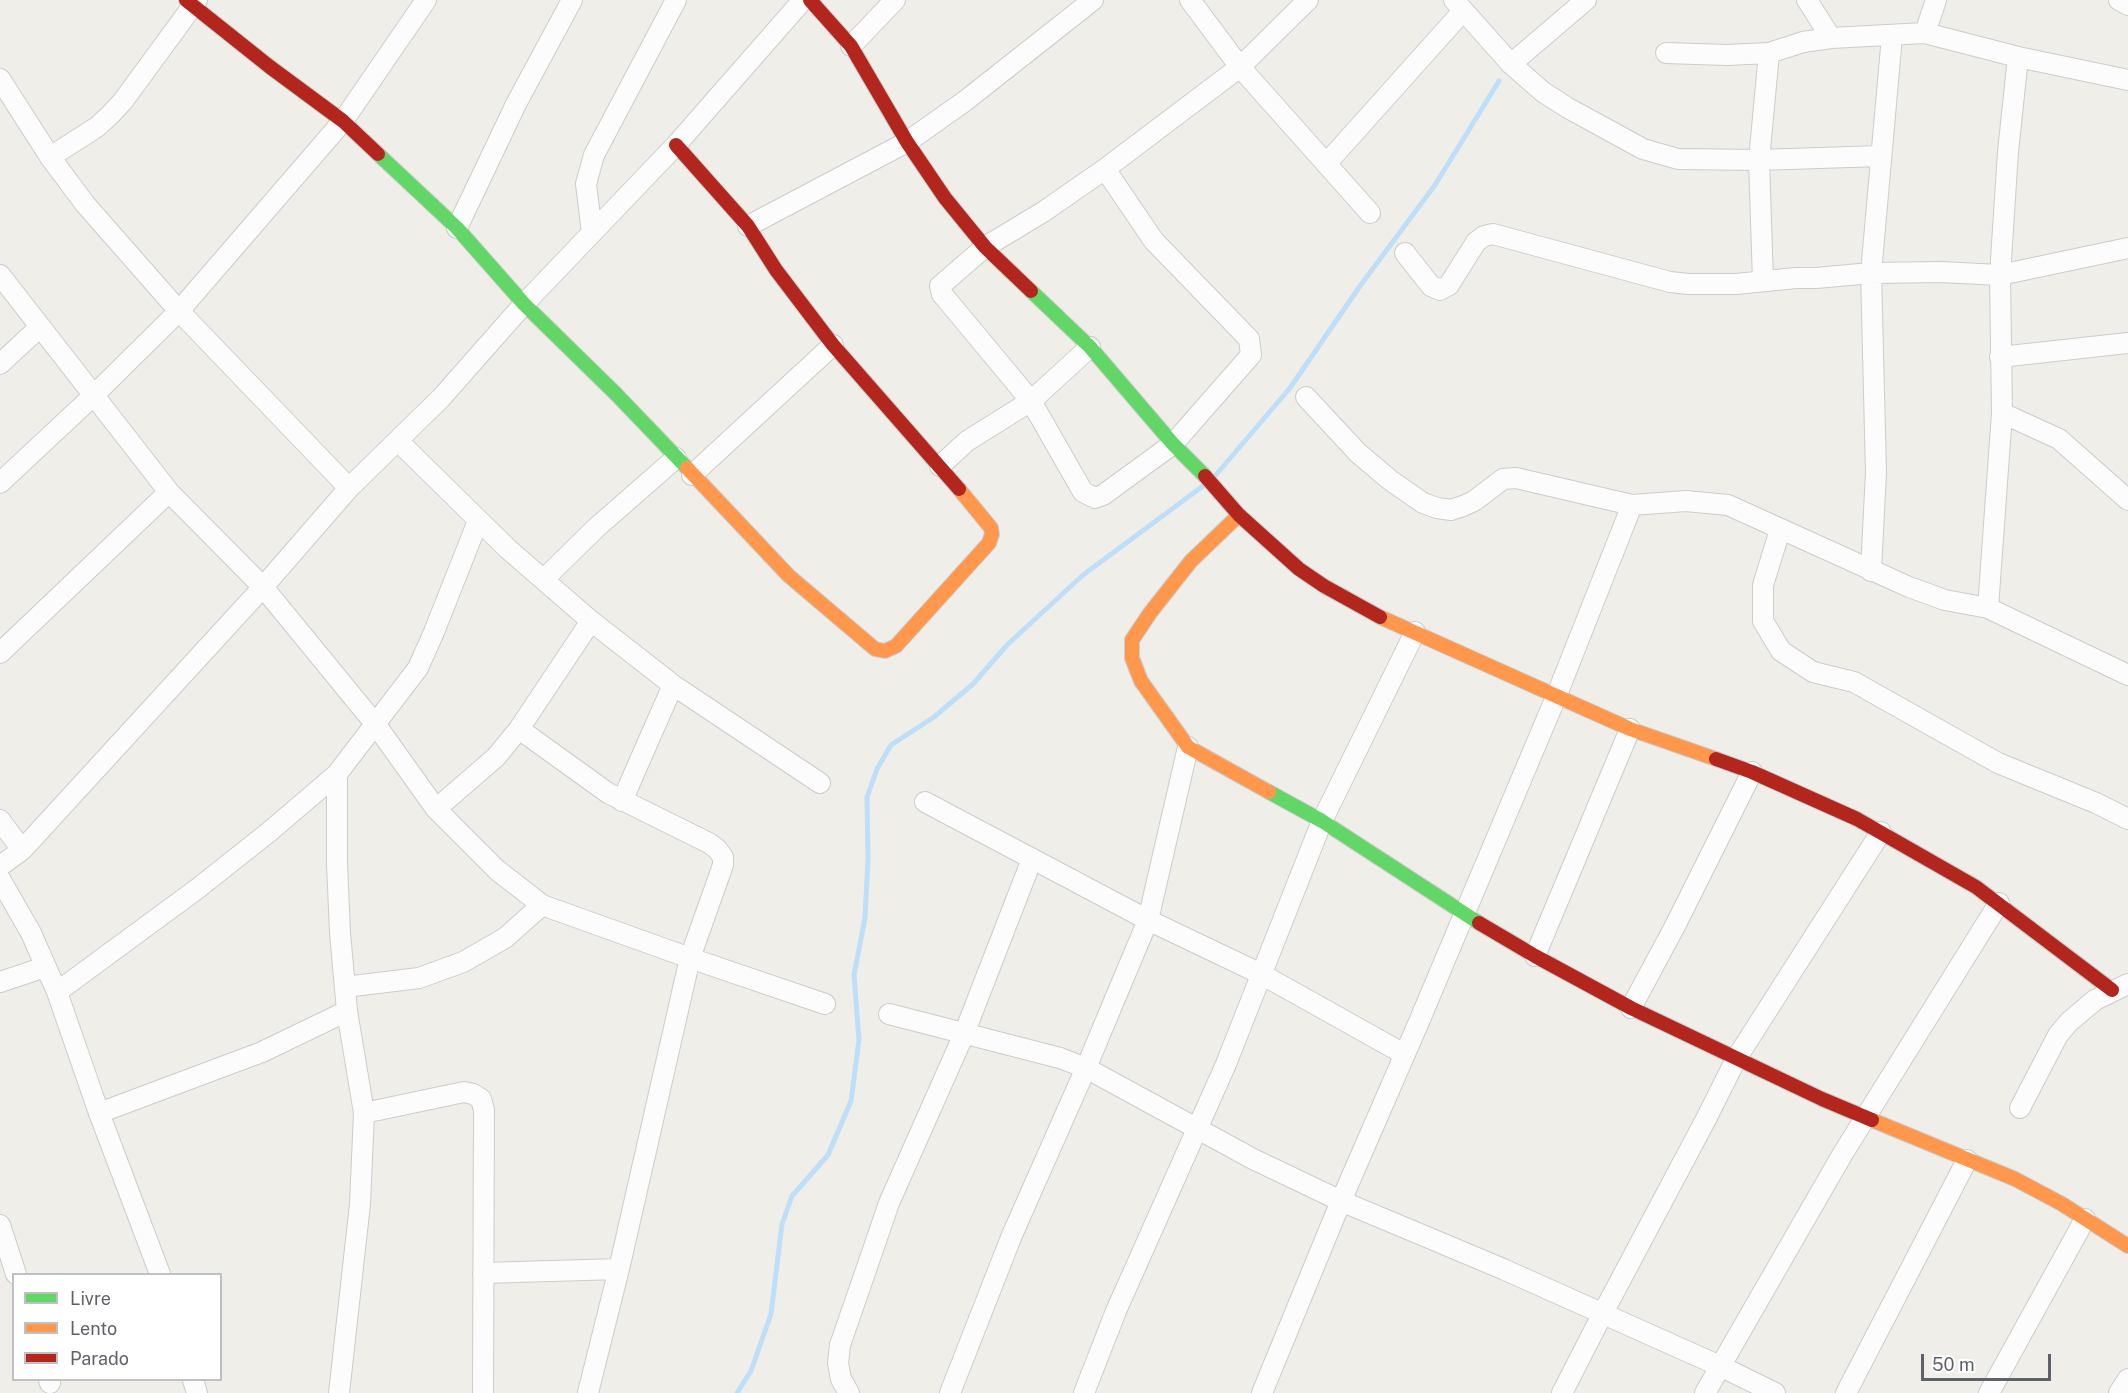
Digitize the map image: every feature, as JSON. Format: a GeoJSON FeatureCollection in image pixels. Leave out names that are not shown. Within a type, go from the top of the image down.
{"type":"FeatureCollection","features":[{"type":"Feature","properties":{"kind":"street"},"geometry":{"type":"LineString","coordinates":[[0,483],[179,312],[344,121],[426,0]]}},
{"type":"Feature","properties":{"kind":"street"},"geometry":{"type":"LineString","coordinates":[[457,228],[516,104],[572,0]]}},
{"type":"Feature","properties":{"kind":"street"},"geometry":{"type":"LineString","coordinates":[[592,234],[586,184],[594,155],[676,0]]}},
{"type":"Feature","properties":{"kind":"street"},"geometry":{"type":"LineString","coordinates":[[0,866],[22,849],[263,587],[349,488],[441,398],[525,303],[676,145],[803,0]]}},
{"type":"Feature","properties":{"kind":"street"},"geometry":{"type":"LineString","coordinates":[[810,0],[851,46],[908,142],[945,198],[985,247],[1090,347],[1173,444],[1239,515],[1276,550],[1324,586],[1366,611],[1630,729],[1752,772],[1881,832],[1943,866],[2120,987],[2084,1009],[2058,1035],[2020,1108]]}},
{"type":"Feature","properties":{"kind":"street"},"geometry":{"type":"LineString","coordinates":[[851,46],[895,0]]}},
{"type":"Feature","properties":{"kind":"street"},"geometry":{"type":"LineString","coordinates":[[748,226],[908,142],[1094,0]]}},
{"type":"Feature","properties":{"kind":"street"},"geometry":{"type":"LineString","coordinates":[[1190,0],[1240,67],[1370,213]]}},
{"type":"Feature","properties":{"kind":"street"},"geometry":{"type":"LineString","coordinates":[[1105,169],[1154,241],[1249,339],[1251,355],[1173,444],[1103,495],[1095,498],[1083,492],[1031,401],[940,290],[940,286],[985,247],[1043,212],[1105,169],[1240,67],[1308,0]]}},
{"type":"Feature","properties":{"kind":"street"},"geometry":{"type":"LineString","coordinates":[[1511,64],[1586,0]]}},
{"type":"Feature","properties":{"kind":"street"},"geometry":{"type":"LineString","coordinates":[[1807,0],[1831,38]]}},
{"type":"Feature","properties":{"kind":"street"},"geometry":{"type":"LineString","coordinates":[[1925,33],[1936,0]]}},
{"type":"Feature","properties":{"kind":"street"},"geometry":{"type":"LineString","coordinates":[[2119,0],[2128,5]]}},
{"type":"Feature","properties":{"kind":"street"},"geometry":{"type":"LineString","coordinates":[[50,157],[97,127],[110,115],[123,100],[191,2],[270,67],[344,121],[457,228],[525,303],[616,394],[789,576],[875,649],[885,651],[903,640],[988,543],[992,534],[991,528],[940,466],[833,345],[776,270],[748,226],[676,145]]}},
{"type":"Feature","properties":{"kind":"street"},"geometry":{"type":"LineString","coordinates":[[1326,164],[1459,5],[1511,64],[1543,92],[1643,149],[1678,159],[1759,160],[1880,156]]}},
{"type":"Feature","properties":{"kind":"street"},"geometry":{"type":"LineString","coordinates":[[1666,53],[1727,55],[1769,52],[1803,42],[1831,38],[1925,33],[2018,57],[2128,80]]}},
{"type":"Feature","properties":{"kind":"street"},"geometry":{"type":"LineString","coordinates":[[1871,571],[1876,472],[1870,273],[1892,36]]}},
{"type":"Feature","properties":{"kind":"street"},"geometry":{"type":"LineString","coordinates":[[1763,281],[1759,160],[1769,52]]}},
{"type":"Feature","properties":{"kind":"street"},"geometry":{"type":"LineString","coordinates":[[1988,608],[2002,413],[2000,275],[2008,152],[2018,57]]}},
{"type":"Feature","properties":{"kind":"street"},"geometry":{"type":"LineString","coordinates":[[0,79],[50,157],[85,204],[179,312],[349,488]]}},
{"type":"Feature","properties":{"kind":"street"},"geometry":{"type":"LineString","coordinates":[[1404,253],[1431,286],[1440,290],[1449,285],[1476,242],[1484,236],[1493,234],[1670,282],[1689,284],[1736,284],[1870,273],[1940,272],[2000,275],[2128,248]]}},
{"type":"Feature","properties":{"kind":"street"},"geometry":{"type":"LineString","coordinates":[[0,275],[169,492],[263,587],[376,724],[436,810],[496,870],[542,905],[825,1004]]}},
{"type":"Feature","properties":{"kind":"street"},"geometry":{"type":"LineString","coordinates":[[0,364],[40,327]]}},
{"type":"Feature","properties":{"kind":"street"},"geometry":{"type":"LineString","coordinates":[[2000,357],[2128,343]]}},
{"type":"Feature","properties":{"kind":"street"},"geometry":{"type":"LineString","coordinates":[[692,475],[833,345]]}},
{"type":"Feature","properties":{"kind":"street"},"geometry":{"type":"LineString","coordinates":[[940,466],[967,441],[1031,401],[1090,347]]}},
{"type":"Feature","properties":{"kind":"street"},"geometry":{"type":"LineString","coordinates":[[1306,397],[1358,453],[1390,480],[1424,503],[1437,508],[1451,510],[1463,506],[1474,501],[1503,479],[1516,478],[1632,505],[1686,501],[1728,505],[1871,571],[1945,600],[1988,608],[2128,675]]}},
{"type":"Feature","properties":{"kind":"street"},"geometry":{"type":"LineString","coordinates":[[2002,413],[2059,439],[2128,500]]}},
{"type":"Feature","properties":{"kind":"street"},"geometry":{"type":"LineString","coordinates":[[398,441],[508,549],[591,621],[673,685],[820,783]]}},
{"type":"Feature","properties":{"kind":"street"},"geometry":{"type":"LineString","coordinates":[[544,579],[596,528],[676,459]]}},
{"type":"Feature","properties":{"kind":"street"},"geometry":{"type":"LineString","coordinates":[[0,653],[169,492]]}},
{"type":"Feature","properties":{"kind":"street"},"geometry":{"type":"LineString","coordinates":[[1262,1393],[1341,1201],[1556,697],[1632,505]]}},
{"type":"Feature","properties":{"kind":"street"},"geometry":{"type":"LineString","coordinates":[[1239,515],[1191,561],[1132,640],[1132,658],[1141,681],[1188,747],[1322,821],[1464,914],[1631,1008],[1865,1118],[2015,1179],[2128,1246]]}},
{"type":"Feature","properties":{"kind":"street"},"geometry":{"type":"LineString","coordinates":[[57,992],[197,889],[337,774],[418,668],[478,521]]}},
{"type":"Feature","properties":{"kind":"street"},"geometry":{"type":"LineString","coordinates":[[1780,530],[1763,585],[1763,621],[1781,651],[1813,672],[1854,682],[1998,763],[2096,803],[2128,819]]}},
{"type":"Feature","properties":{"kind":"street"},"geometry":{"type":"LineString","coordinates":[[436,810],[496,757],[519,729],[591,621]]}},
{"type":"Feature","properties":{"kind":"street"},"geometry":{"type":"LineString","coordinates":[[1084,1393],[1116,1311],[1226,1064],[1322,821],[1415,632]]}},
{"type":"Feature","properties":{"kind":"street"},"geometry":{"type":"LineString","coordinates":[[622,801],[673,685]]}},
{"type":"Feature","properties":{"kind":"street"},"geometry":{"type":"LineString","coordinates":[[519,729],[622,801],[709,843],[723,857],[723,865],[690,958],[619,1269],[588,1393]]}},
{"type":"Feature","properties":{"kind":"street"},"geometry":{"type":"LineString","coordinates":[[1535,956],[1630,729]]}},
{"type":"Feature","properties":{"kind":"street"},"geometry":{"type":"LineString","coordinates":[[950,1393],[1012,1235],[1148,920],[1188,747]]}},
{"type":"Feature","properties":{"kind":"street"},"geometry":{"type":"LineString","coordinates":[[1631,1008],[1752,772]]}},
{"type":"Feature","properties":{"kind":"street"},"geometry":{"type":"LineString","coordinates":[[337,774],[340,933],[348,1011],[364,1113],[360,1204],[339,1393]]}},
{"type":"Feature","properties":{"kind":"street"},"geometry":{"type":"LineString","coordinates":[[924,802],[1148,920],[1261,974],[1404,1054]]}},
{"type":"Feature","properties":{"kind":"street"},"geometry":{"type":"LineString","coordinates":[[0,820],[22,849]]}},
{"type":"Feature","properties":{"kind":"street"},"geometry":{"type":"LineString","coordinates":[[1562,1393],[1736,1059],[1881,832]]}},
{"type":"Feature","properties":{"kind":"street"},"geometry":{"type":"LineString","coordinates":[[849,1393],[841,1380],[838,1363],[840,1345],[889,1203],[964,1034],[1032,859]]}},
{"type":"Feature","properties":{"kind":"street"},"geometry":{"type":"LineString","coordinates":[[0,879],[31,933],[57,992],[99,1113],[159,1273]]}},
{"type":"Feature","properties":{"kind":"street"},"geometry":{"type":"LineString","coordinates":[[1705,1393],[1865,1118],[1999,903]]}},
{"type":"Feature","properties":{"kind":"street"},"geometry":{"type":"LineString","coordinates":[[345,987],[419,978],[463,962],[505,938],[542,905]]}},
{"type":"Feature","properties":{"kind":"street"},"geometry":{"type":"LineString","coordinates":[[0,982],[45,967]]}},
{"type":"Feature","properties":{"kind":"street"},"geometry":{"type":"LineString","coordinates":[[99,1113],[262,1052],[348,1011]]}},
{"type":"Feature","properties":{"kind":"street"},"geometry":{"type":"LineString","coordinates":[[890,1014],[1059,1058],[1086,1068],[1253,1159],[1341,1201],[1603,1313],[1775,1393]]}},
{"type":"Feature","properties":{"kind":"street"},"geometry":{"type":"LineString","coordinates":[[364,1113],[464,1092],[473,1094],[481,1100],[484,1110],[483,1393]]}},
{"type":"Feature","properties":{"kind":"street"},"geometry":{"type":"LineString","coordinates":[[1846,1393],[1967,1160]]}},
{"type":"Feature","properties":{"kind":"street"},"geometry":{"type":"LineString","coordinates":[[1989,1393],[2085,1219]]}},
{"type":"Feature","properties":{"kind":"street"},"geometry":{"type":"LineString","coordinates":[[0,1225],[4,1253],[15,1273]]}},
{"type":"Feature","properties":{"kind":"street"},"geometry":{"type":"LineString","coordinates":[[483,1273],[619,1269]]}},
{"type":"Feature","properties":{"kind":"street"},"geometry":{"type":"LineString","coordinates":[[2119,1393],[2128,1379]]}},
{"type":"Feature","properties":{"kind":"waterway"},"geometry":{"type":"LineString","coordinates":[[1215,476],[1290,388],[1360,286],[1435,185],[1499,81]]}},
{"type":"Feature","properties":{"kind":"waterway"},"geometry":{"type":"LineString","coordinates":[[737,1393],[751,1371],[771,1314],[782,1224],[792,1196],[828,1155],[851,1101],[859,1040],[854,975],[865,918],[868,859],[867,797],[877,769],[891,745],[934,717],[973,684],[1007,645],[1083,575],[1203,486]]}},
{"type":"Feature","properties":{"kind":"traffic: fast"},"geometry":{"type":"LineString","coordinates":[[378,154],[457,228],[524,304],[616,394],[687,468]]}},
{"type":"Feature","properties":{"kind":"traffic: fast"},"geometry":{"type":"LineString","coordinates":[[1031,291],[1090,347],[1173,444],[1205,476]]}},
{"type":"Feature","properties":{"kind":"traffic: fast"},"geometry":{"type":"LineString","coordinates":[[1269,792],[1322,821],[1479,923]]}},
{"type":"Feature","properties":{"kind":"traffic: slow"},"geometry":{"type":"LineString","coordinates":[[687,468],[789,576],[875,649],[885,651],[896,646],[989,543],[991,528],[959,489]]}},
{"type":"Feature","properties":{"kind":"traffic: slow"},"geometry":{"type":"LineString","coordinates":[[1239,515],[1191,561],[1150,613],[1132,640],[1132,658],[1141,681],[1188,747],[1269,792]]}},
{"type":"Feature","properties":{"kind":"traffic: slow"},"geometry":{"type":"LineString","coordinates":[[1380,617],[1630,729],[1716,759]]}},
{"type":"Feature","properties":{"kind":"traffic: slow"},"geometry":{"type":"LineString","coordinates":[[1872,1120],[2015,1179],[2062,1204],[2128,1246]]}},
{"type":"Feature","properties":{"kind":"traffic: jam"},"geometry":{"type":"LineString","coordinates":[[186,0],[343,121],[378,154]]}},
{"type":"Feature","properties":{"kind":"traffic: jam"},"geometry":{"type":"LineString","coordinates":[[810,0],[851,46],[907,142],[945,198],[985,247],[1031,291]]}},
{"type":"Feature","properties":{"kind":"traffic: jam"},"geometry":{"type":"LineString","coordinates":[[676,145],[748,226],[776,270],[833,345],[959,489]]}},
{"type":"Feature","properties":{"kind":"traffic: jam"},"geometry":{"type":"LineString","coordinates":[[1205,476],[1239,515],[1299,569],[1324,586],[1380,617]]}},
{"type":"Feature","properties":{"kind":"traffic: jam"},"geometry":{"type":"LineString","coordinates":[[1716,759],[1752,772],[1857,819],[1976,887],[2112,990]]}},
{"type":"Feature","properties":{"kind":"traffic: jam"},"geometry":{"type":"LineString","coordinates":[[1479,923],[1631,1008],[1822,1099],[1872,1120]]}}]}
